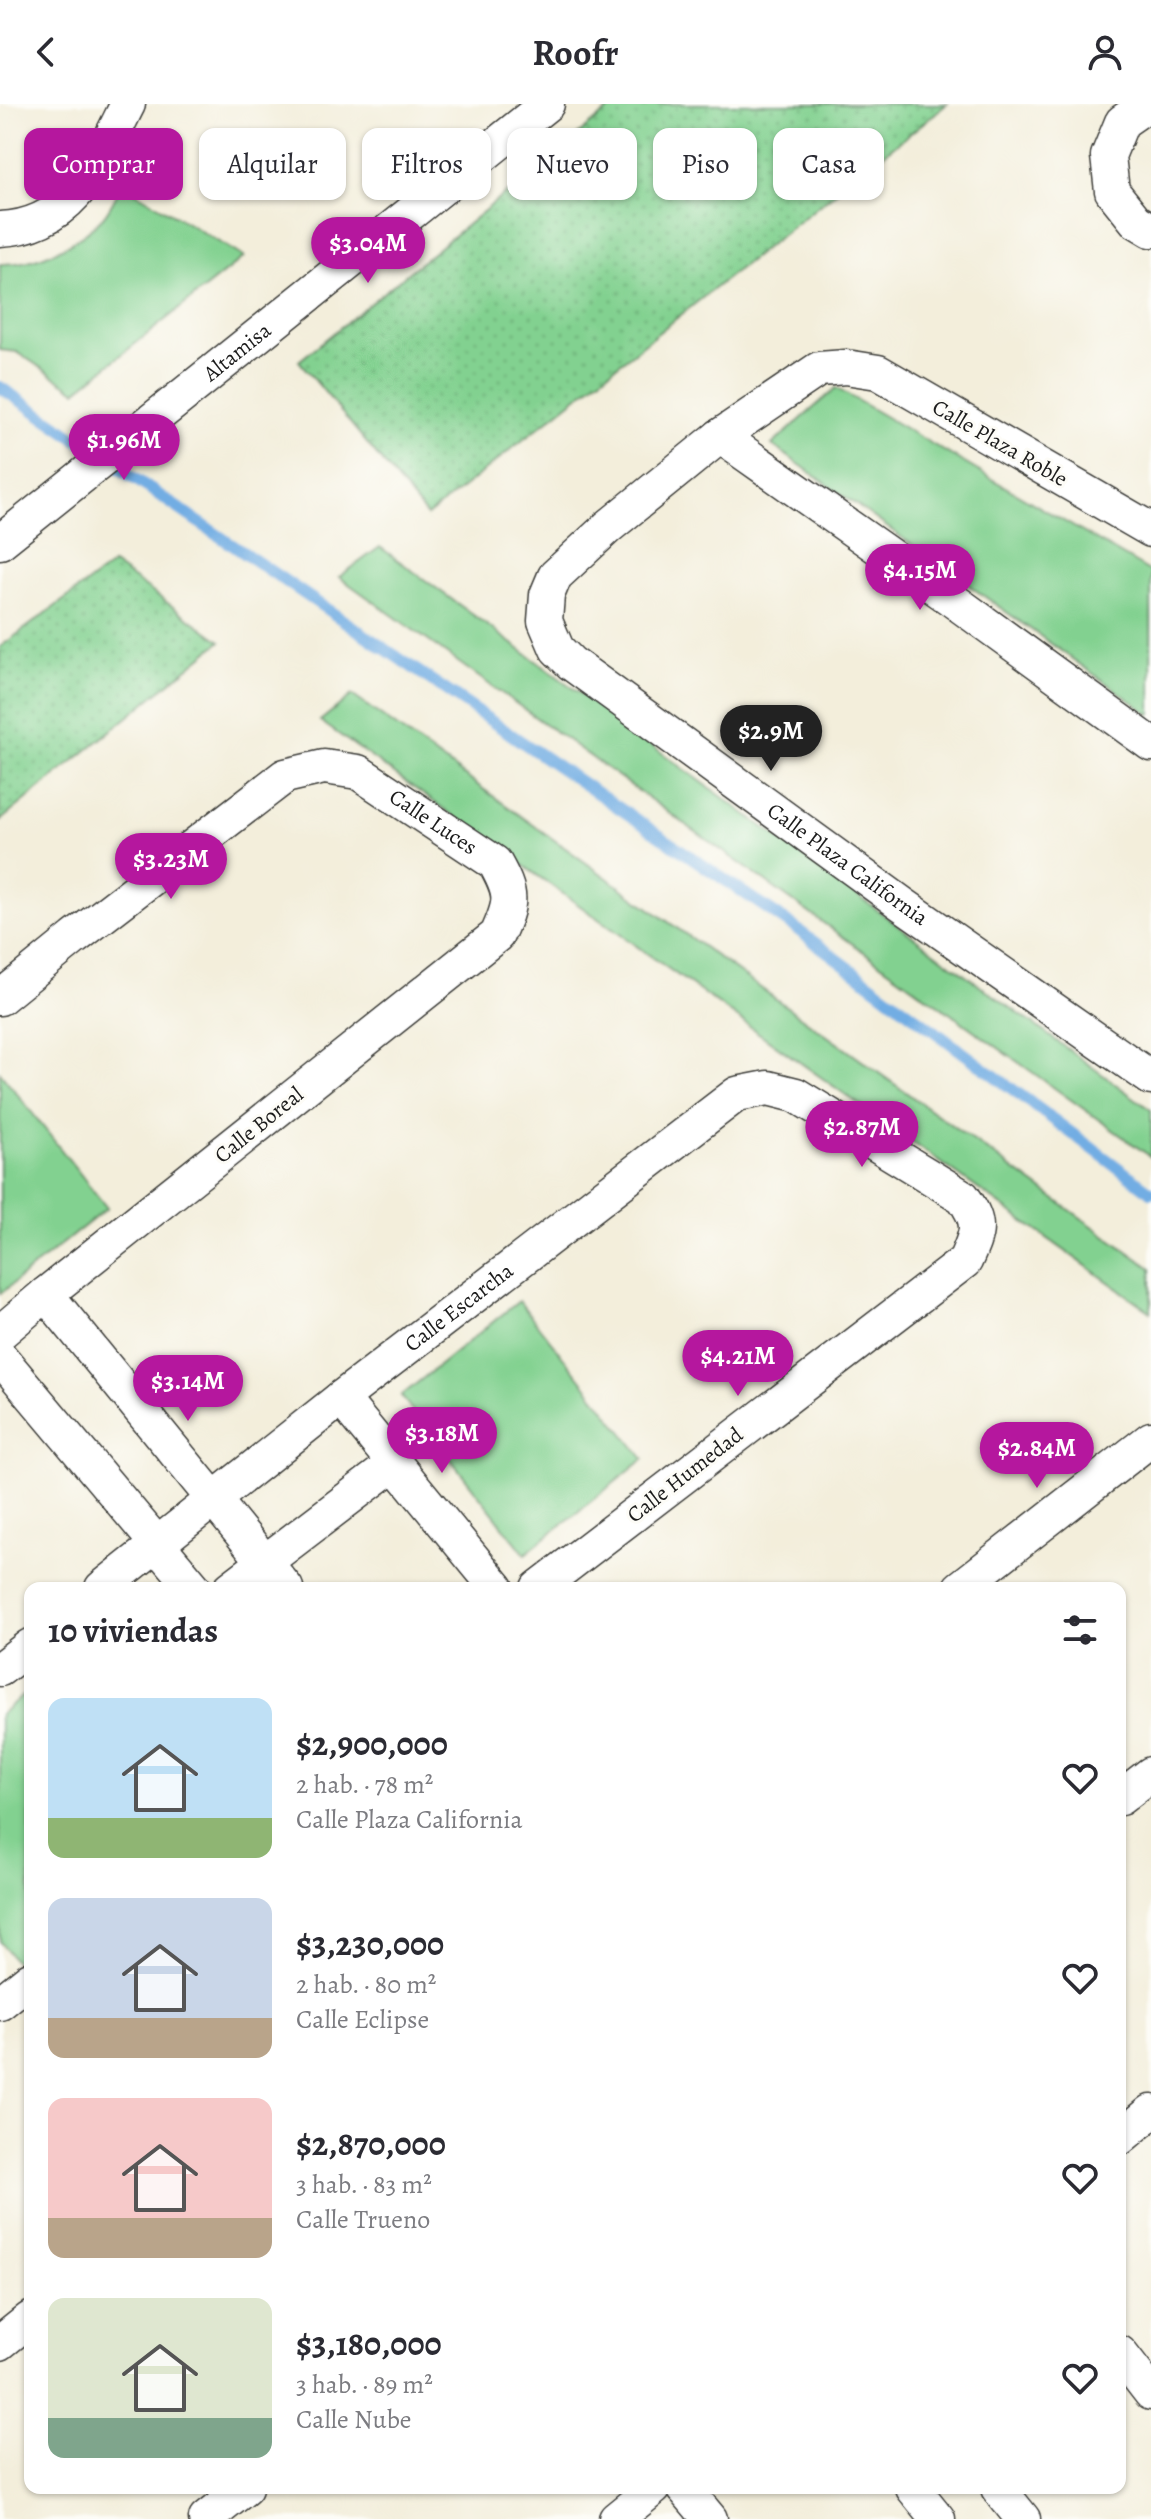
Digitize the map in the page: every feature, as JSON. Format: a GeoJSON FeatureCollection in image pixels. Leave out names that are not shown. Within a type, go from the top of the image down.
{"type":"FeatureCollection","features":[{"type":"Feature","properties":{"kind":"street"},"geometry":{"type":"LineString","coordinates":[[0,229],[17,228],[59,211],[92,176],[128,104]]}},
{"type":"Feature","properties":{"kind":"street","name":"Altamisa"},"geometry":{"type":"LineString","coordinates":[[0,542],[547,104]]}},
{"type":"Feature","properties":{"kind":"street"},"geometry":{"type":"LineString","coordinates":[[1148,104],[1122,122],[1108,156],[1112,191],[1136,221],[1151,230]]}},
{"type":"Feature","properties":{"kind":"street","name":"Calle Plaza California"},"geometry":{"type":"LineString","coordinates":[[846,367],[819,369],[720,436],[608,527],[555,576],[547,595],[545,621],[557,649],[584,672],[902,904],[1151,1078]]}},
{"type":"Feature","properties":{"kind":"street","name":"Calle Plaza Roble"},"geometry":{"type":"LineString","coordinates":[[846,367],[878,372],[1151,530]]}},
{"type":"Feature","properties":{"kind":"street"},"geometry":{"type":"LineString","coordinates":[[720,436],[1151,744]]}},
{"type":"Feature","properties":{"kind":"street","name":"Calle Luces"},"geometry":{"type":"LineString","coordinates":[[0,998],[285,776],[324,767],[358,772],[495,863],[507,885],[509,909]]}},
{"type":"Feature","properties":{"kind":"street","name":"Calle Boreal"},"geometry":{"type":"LineString","coordinates":[[0,1333],[497,935],[509,909]]}},
{"type":"Feature","properties":{"kind":"street","name":"Calle Escarcha"},"geometry":{"type":"LineString","coordinates":[[110,1582],[341,1398],[737,1094],[768,1088],[796,1095],[963,1197],[976,1215],[976,1237]]}},
{"type":"Feature","properties":{"kind":"street","name":"Calle Humedad"},"geometry":{"type":"LineString","coordinates":[[546,1582],[965,1261],[976,1237]]}},
{"type":"Feature","properties":{"kind":"street"},"geometry":{"type":"LineString","coordinates":[[46,1294],[281,1582]]}},
{"type":"Feature","properties":{"kind":"street"},"geometry":{"type":"LineString","coordinates":[[0,1357],[189,1582]]}},
{"type":"Feature","properties":{"kind":"street"},"geometry":{"type":"LineString","coordinates":[[341,1398],[492,1582]]}},
{"type":"Feature","properties":{"kind":"street"},"geometry":{"type":"LineString","coordinates":[[968,1582],[1151,1439]]}},
{"type":"Feature","properties":{"kind":"street"},"geometry":{"type":"LineString","coordinates":[[239,1582],[395,1463]]}},
{"type":"Feature","properties":{"kind":"street"},"geometry":{"type":"LineString","coordinates":[[1126,1793],[1151,1774]]}},
{"type":"Feature","properties":{"kind":"street"},"geometry":{"type":"LineString","coordinates":[[0,2003],[24,1984]]}},
{"type":"Feature","properties":{"kind":"street"},"geometry":{"type":"LineString","coordinates":[[1126,2133],[1151,2112]]}},
{"type":"Feature","properties":{"kind":"street"},"geometry":{"type":"LineString","coordinates":[[0,2343],[24,2324]]}},
{"type":"Feature","properties":{"kind":"street"},"geometry":{"type":"LineString","coordinates":[[1126,2361],[1151,2393]]}},
{"type":"Feature","properties":{"kind":"street"},"geometry":{"type":"LineString","coordinates":[[206,2519],[237,2494]]}},
{"type":"Feature","properties":{"kind":"street"},"geometry":{"type":"LineString","coordinates":[[616,2519],[647,2494]]}},
{"type":"Feature","properties":{"kind":"street"},"geometry":{"type":"LineString","coordinates":[[689,2494],[710,2519]]}},
{"type":"Feature","properties":{"kind":"street"},"geometry":{"type":"LineString","coordinates":[[918,2494],[938,2519]]}},
{"type":"Feature","properties":{"kind":"street"},"geometry":{"type":"LineString","coordinates":[[1003,2494],[1023,2519]]}},
{"type":"Feature","properties":{"kind":"green space"},"geometry":{"type":"Polygon","coordinates":[[[616,104],[947,104],[884,154],[884,128],[773,128],[773,200],[826,200],[427,516],[299,361],[507,192],[507,200],[637,200],[637,128],[586,128],[616,104]]]}},
{"type":"Feature","properties":{"kind":"green space"},"geometry":{"type":"Polygon","coordinates":[[[114,200],[149,200],[244,257],[76,391],[17,352],[0,350],[0,264],[28,261],[56,251],[93,227],[114,200]]]}},
{"type":"Feature","properties":{"kind":"green space"},"geometry":{"type":"Polygon","coordinates":[[[836,388],[1151,572],[1151,715],[772,445],[836,388]]]}},
{"type":"Feature","properties":{"kind":"green space"},"geometry":{"type":"Polygon","coordinates":[[[380,547],[1151,1110],[1151,1157],[339,577],[380,547]]]}},
{"type":"Feature","properties":{"kind":"green space"},"geometry":{"type":"Polygon","coordinates":[[[113,564],[221,641],[0,821],[0,647],[113,564]]]}},
{"type":"Feature","properties":{"kind":"green space"},"geometry":{"type":"Polygon","coordinates":[[[352,695],[1151,1268],[1151,1312],[320,721],[352,695]]]}},
{"type":"Feature","properties":{"kind":"green space"},"geometry":{"type":"Polygon","coordinates":[[[0,1072],[107,1208],[0,1294],[0,1072]]]}},
{"type":"Feature","properties":{"kind":"green space"},"geometry":{"type":"Polygon","coordinates":[[[519,1301],[644,1459],[525,1554],[401,1396],[519,1301]]]}},
{"type":"Feature","properties":{"kind":"green space"},"geometry":{"type":"Polygon","coordinates":[[[22,1696],[24,1698],[24,1954],[15,1961],[0,1942],[0,1714],[22,1696]]]}},
{"type":"Feature","properties":{"kind":"waterway"},"geometry":{"type":"LineString","coordinates":[[0,387],[794,927],[1151,1192]]}}]}
